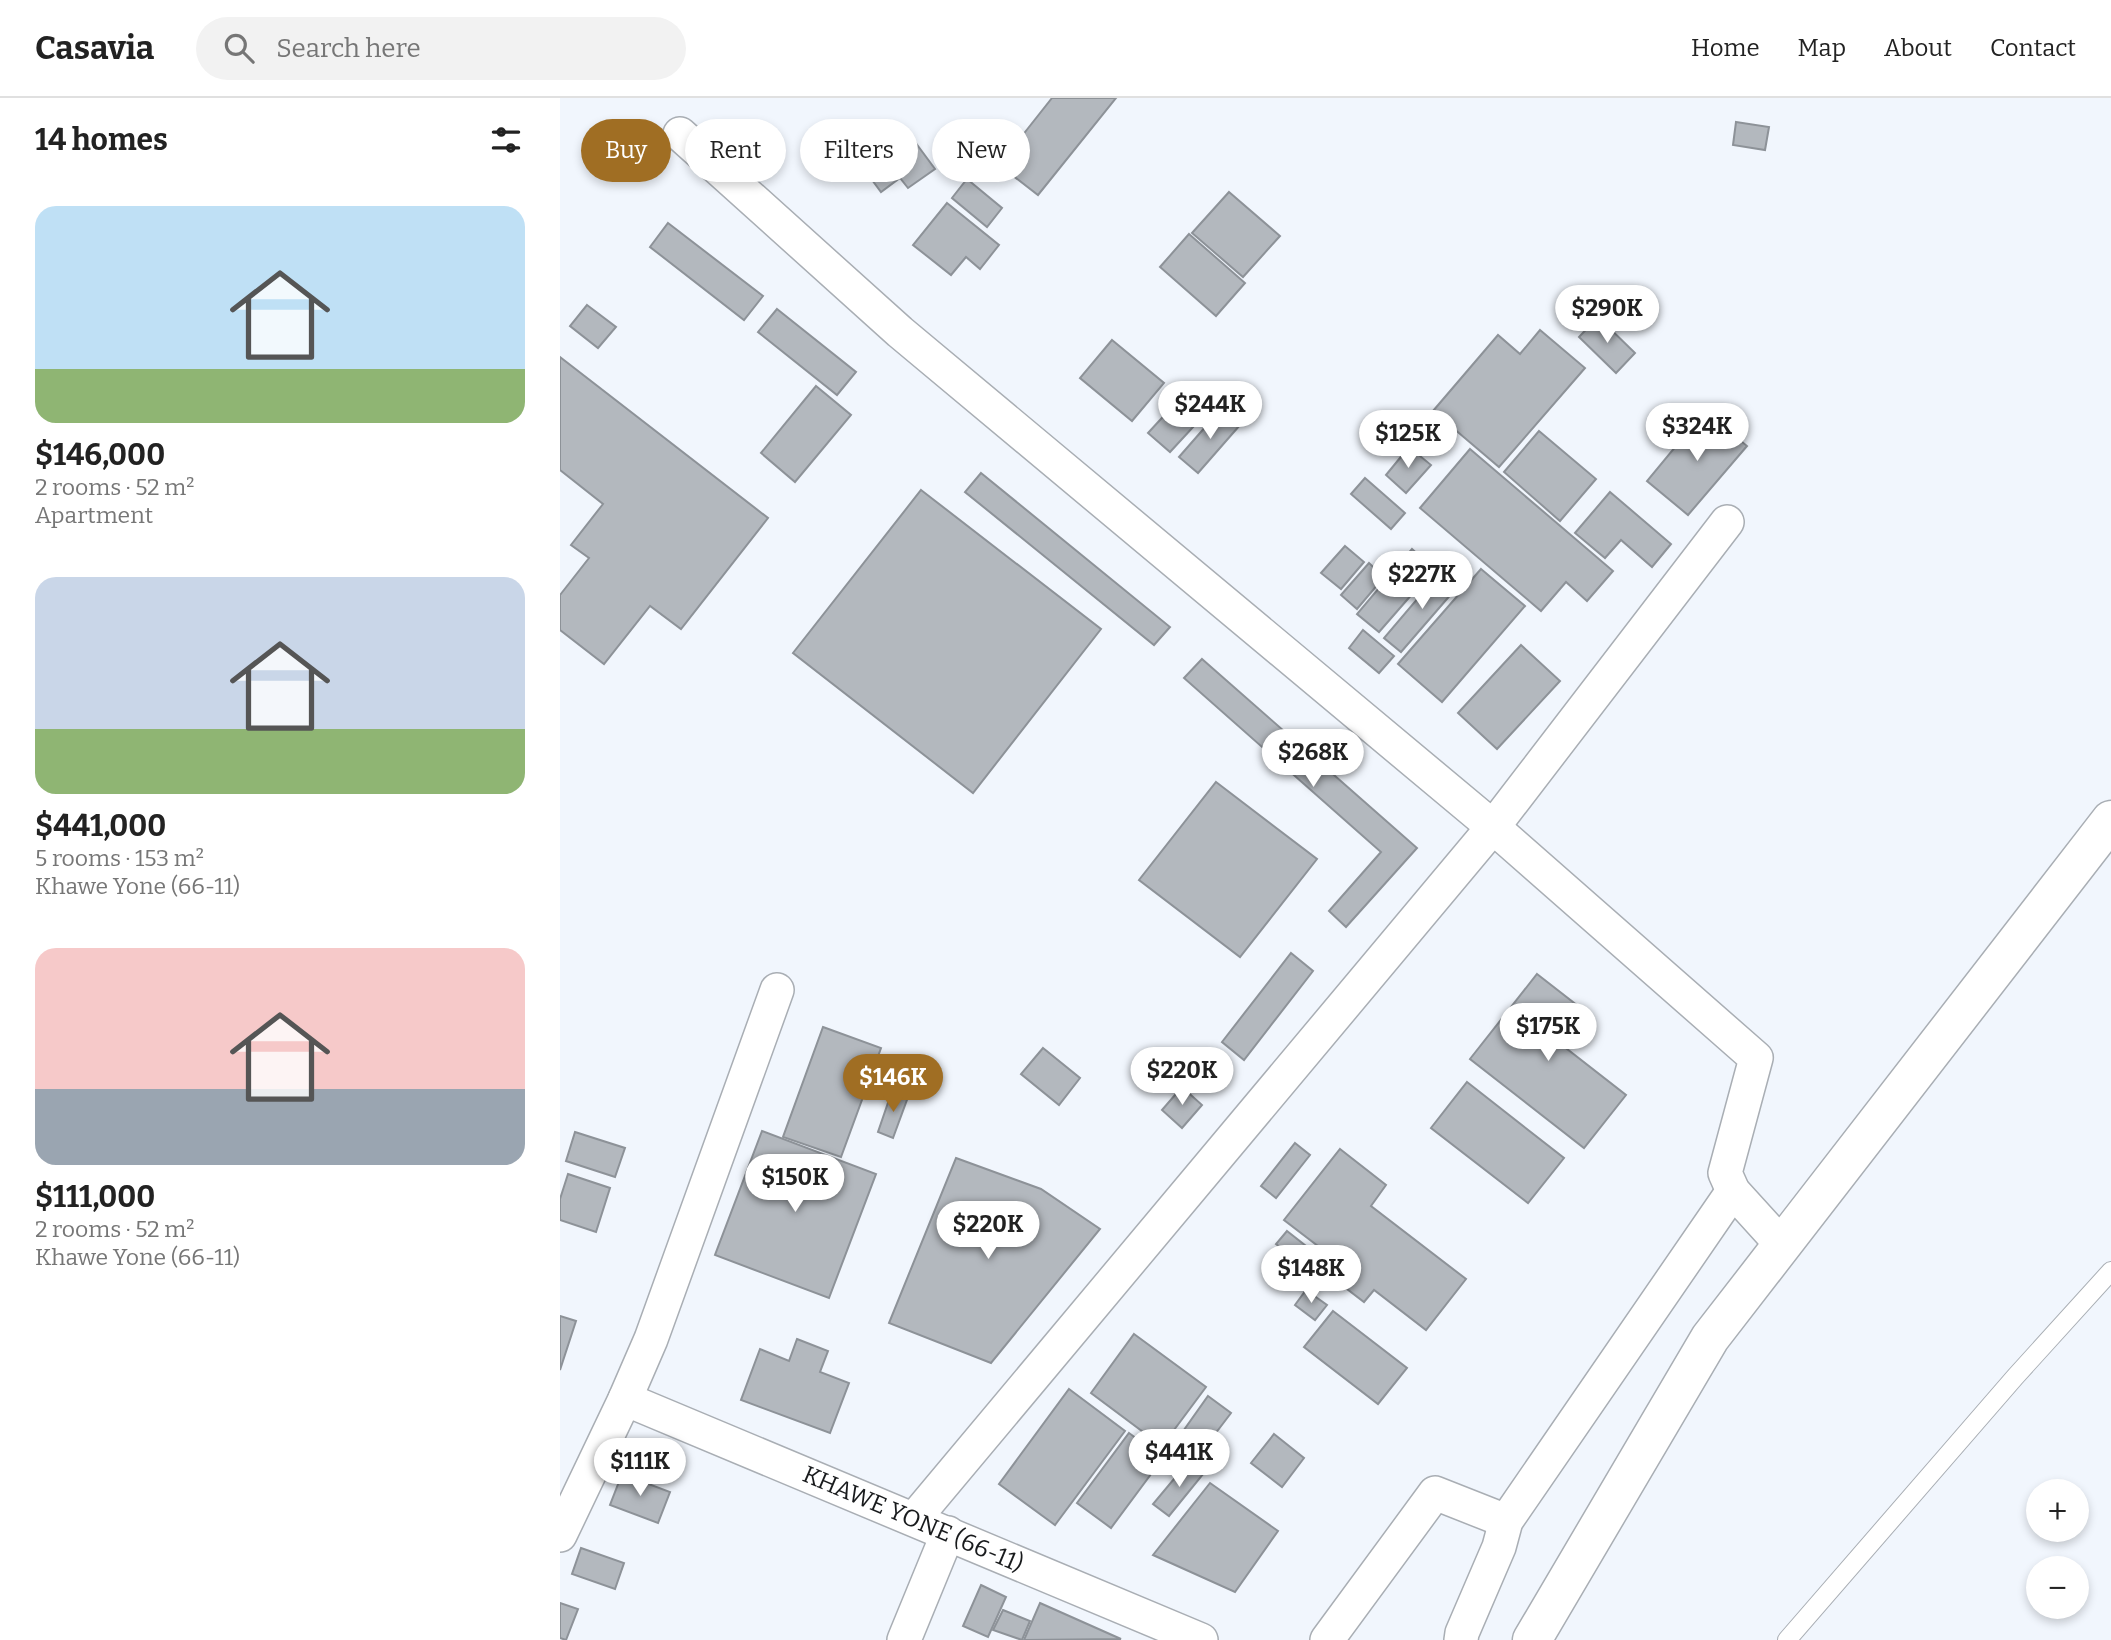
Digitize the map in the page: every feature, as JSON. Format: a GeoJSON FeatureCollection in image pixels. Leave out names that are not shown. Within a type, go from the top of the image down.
{"type":"FeatureCollection","features":[{"type":"Feature","properties":{"kind":"main road"},"geometry":{"type":"LineString","coordinates":[[1532,1640],[1710,1338],[2111,820]]}},
{"type":"Feature","properties":{"kind":"street"},"geometry":{"type":"LineString","coordinates":[[680,134],[900,332],[1493,827],[1756,1059],[1725,1173],[1733,1191],[1782,1245]]}},
{"type":"Feature","properties":{"kind":"street"},"geometry":{"type":"LineString","coordinates":[[914,1519],[1493,827],[1727,522]]}},
{"type":"Feature","properties":{"kind":"street"},"geometry":{"type":"LineString","coordinates":[[561,1532],[651,1339],[777,990]]}},
{"type":"Feature","properties":{"kind":"street"},"geometry":{"type":"LineString","coordinates":[[1461,1640],[1499,1547],[1506,1521],[1733,1191]]}},
{"type":"Feature","properties":{"kind":"street","name":"KHAWE YONE (66-11)"},"geometry":{"type":"LineString","coordinates":[[625,1399],[1201,1640]]}},
{"type":"Feature","properties":{"kind":"street"},"geometry":{"type":"LineString","coordinates":[[1328,1640],[1435,1493],[1506,1521]]}},
{"type":"Feature","properties":{"kind":"street"},"geometry":{"type":"LineString","coordinates":[[904,1640],[948,1533]]}},
{"type":"Feature","properties":{"kind":"lane"},"geometry":{"type":"LineString","coordinates":[[1787,1640],[2015,1377],[2111,1271]]}},
{"type":"Feature","properties":{"kind":"building"},"geometry":{"type":"Polygon","coordinates":[[[1052,98],[1116,98],[1038,195],[1021,182],[1030,182],[1030,126],[1052,98]]]}},
{"type":"Feature","properties":{"kind":"building"},"geometry":{"type":"Polygon","coordinates":[[[1736,122],[1769,127],[1765,150],[1733,145],[1736,122]]]}},
{"type":"Feature","properties":{"kind":"building"},"geometry":{"type":"Polygon","coordinates":[[[918,146],[932,165],[932,171],[918,181],[918,146]]]}},
{"type":"Feature","properties":{"kind":"building"},"geometry":{"type":"Polygon","coordinates":[[[874,182],[895,182],[881,192],[874,182]]]}},
{"type":"Feature","properties":{"kind":"building"},"geometry":{"type":"Polygon","coordinates":[[[903,182],[917,182],[908,188],[903,182]]]}},
{"type":"Feature","properties":{"kind":"building"},"geometry":{"type":"Polygon","coordinates":[[[965,182],[971,182],[1002,208],[987,227],[952,198],[965,182]]]}},
{"type":"Feature","properties":{"kind":"building"},"geometry":{"type":"Polygon","coordinates":[[[1229,192],[1280,236],[1243,277],[1192,233],[1229,192]]]}},
{"type":"Feature","properties":{"kind":"building"},"geometry":{"type":"Polygon","coordinates":[[[947,203],[999,245],[980,269],[966,257],[951,275],[913,245],[947,203]]]}},
{"type":"Feature","properties":{"kind":"building"},"geometry":{"type":"Polygon","coordinates":[[[668,223],[763,296],[744,320],[650,247],[668,223]]]}},
{"type":"Feature","properties":{"kind":"building"},"geometry":{"type":"Polygon","coordinates":[[[1189,234],[1245,283],[1216,316],[1160,267],[1189,234]]]}},
{"type":"Feature","properties":{"kind":"building"},"geometry":{"type":"Polygon","coordinates":[[[587,305],[616,327],[598,348],[570,326],[587,305]]]}},
{"type":"Feature","properties":{"kind":"building"},"geometry":{"type":"Polygon","coordinates":[[[777,309],[856,372],[837,395],[758,332],[777,309]]]}},
{"type":"Feature","properties":{"kind":"building"},"geometry":{"type":"Polygon","coordinates":[[[1598,317],[1635,353],[1616,373],[1579,337],[1598,317]]]}},
{"type":"Feature","properties":{"kind":"building"},"geometry":{"type":"Polygon","coordinates":[[[1540,330],[1585,368],[1499,467],[1433,411],[1498,335],[1520,354],[1540,330]]]}},
{"type":"Feature","properties":{"kind":"building"},"geometry":{"type":"Polygon","coordinates":[[[1112,340],[1164,383],[1132,421],[1080,378],[1112,340]]]}},
{"type":"Feature","properties":{"kind":"building"},"geometry":{"type":"Polygon","coordinates":[[[560,357],[768,518],[681,629],[650,606],[604,664],[560,630],[560,595],[589,558],[571,545],[603,504],[560,470],[560,357]]]}},
{"type":"Feature","properties":{"kind":"building"},"geometry":{"type":"Polygon","coordinates":[[[816,386],[851,415],[795,482],[761,453],[816,386]]]}},
{"type":"Feature","properties":{"kind":"building"},"geometry":{"type":"Polygon","coordinates":[[[1185,393],[1206,413],[1170,452],[1148,433],[1185,393]]]}},
{"type":"Feature","properties":{"kind":"building"},"geometry":{"type":"Polygon","coordinates":[[[1221,409],[1240,425],[1198,473],[1179,457],[1221,409]]]}},
{"type":"Feature","properties":{"kind":"building"},"geometry":{"type":"Polygon","coordinates":[[[1705,411],[1747,446],[1688,515],[1647,481],[1705,411]]]}},
{"type":"Feature","properties":{"kind":"building"},"geometry":{"type":"Polygon","coordinates":[[[1539,431],[1596,479],[1560,521],[1504,472],[1539,431]]]}},
{"type":"Feature","properties":{"kind":"building"},"geometry":{"type":"Polygon","coordinates":[[[1409,447],[1431,465],[1406,493],[1386,475],[1409,447]]]}},
{"type":"Feature","properties":{"kind":"building"},"geometry":{"type":"Polygon","coordinates":[[[1470,449],[1613,571],[1587,601],[1566,582],[1541,611],[1420,508],[1470,449]]]}},
{"type":"Feature","properties":{"kind":"building"},"geometry":{"type":"Polygon","coordinates":[[[981,473],[1170,627],[1154,645],[965,492],[981,473]]]}},
{"type":"Feature","properties":{"kind":"building"},"geometry":{"type":"Polygon","coordinates":[[[1365,478],[1405,513],[1391,529],[1351,494],[1365,478]]]}},
{"type":"Feature","properties":{"kind":"building"},"geometry":{"type":"Polygon","coordinates":[[[921,490],[1101,629],[973,793],[793,653],[921,490]]]}},
{"type":"Feature","properties":{"kind":"building"},"geometry":{"type":"Polygon","coordinates":[[[1610,492],[1671,544],[1652,567],[1621,540],[1605,558],[1575,533],[1610,492]]]}},
{"type":"Feature","properties":{"kind":"building"},"geometry":{"type":"Polygon","coordinates":[[[1345,546],[1364,562],[1341,589],[1321,573],[1345,546]]]}},
{"type":"Feature","properties":{"kind":"building"},"geometry":{"type":"Polygon","coordinates":[[[1412,549],[1434,569],[1379,632],[1357,614],[1412,549]]]}},
{"type":"Feature","properties":{"kind":"building"},"geometry":{"type":"Polygon","coordinates":[[[1369,563],[1384,577],[1357,609],[1341,595],[1369,563]]]}},
{"type":"Feature","properties":{"kind":"building"},"geometry":{"type":"Polygon","coordinates":[[[1481,569],[1525,606],[1442,702],[1398,664],[1481,569]]]}},
{"type":"Feature","properties":{"kind":"building"},"geometry":{"type":"Polygon","coordinates":[[[1442,570],[1459,585],[1401,652],[1384,638],[1442,570]]]}},
{"type":"Feature","properties":{"kind":"building"},"geometry":{"type":"Polygon","coordinates":[[[1363,630],[1394,656],[1379,673],[1349,648],[1363,630]]]}},
{"type":"Feature","properties":{"kind":"building"},"geometry":{"type":"Polygon","coordinates":[[[1521,645],[1560,681],[1497,749],[1458,713],[1521,645]]]}},
{"type":"Feature","properties":{"kind":"building"},"geometry":{"type":"Polygon","coordinates":[[[1202,659],[1417,848],[1346,927],[1329,911],[1381,852],[1184,678],[1202,659]]]}},
{"type":"Feature","properties":{"kind":"building"},"geometry":{"type":"Polygon","coordinates":[[[1216,782],[1317,859],[1240,957],[1139,880],[1216,782]]]}},
{"type":"Feature","properties":{"kind":"building"},"geometry":{"type":"Polygon","coordinates":[[[1291,953],[1313,971],[1244,1060],[1222,1042],[1291,953]]]}},
{"type":"Feature","properties":{"kind":"building"},"geometry":{"type":"Polygon","coordinates":[[[1537,974],[1587,1013],[1562,1045],[1626,1095],[1584,1148],[1470,1059],[1537,974]]]}},
{"type":"Feature","properties":{"kind":"building"},"geometry":{"type":"Polygon","coordinates":[[[823,1027],[881,1048],[841,1157],[783,1137],[823,1027]]]}},
{"type":"Feature","properties":{"kind":"building"},"geometry":{"type":"Polygon","coordinates":[[[1043,1048],[1080,1078],[1059,1105],[1021,1074],[1043,1048]]]}},
{"type":"Feature","properties":{"kind":"building"},"geometry":{"type":"Polygon","coordinates":[[[1467,1082],[1564,1158],[1528,1203],[1431,1128],[1467,1082]]]}},
{"type":"Feature","properties":{"kind":"building"},"geometry":{"type":"Polygon","coordinates":[[[1182,1087],[1202,1105],[1182,1128],[1162,1110],[1182,1087]]]}},
{"type":"Feature","properties":{"kind":"building"},"geometry":{"type":"Polygon","coordinates":[[[892,1091],[908,1097],[893,1138],[878,1132],[892,1091]]]}},
{"type":"Feature","properties":{"kind":"building"},"geometry":{"type":"Polygon","coordinates":[[[762,1131],[876,1174],[829,1298],[715,1255],[762,1131]]]}},
{"type":"Feature","properties":{"kind":"building"},"geometry":{"type":"Polygon","coordinates":[[[575,1132],[625,1148],[615,1177],[566,1161],[575,1132]]]}},
{"type":"Feature","properties":{"kind":"building"},"geometry":{"type":"Polygon","coordinates":[[[1295,1143],[1310,1155],[1276,1198],[1261,1186],[1295,1143]]]}},
{"type":"Feature","properties":{"kind":"building"},"geometry":{"type":"Polygon","coordinates":[[[1340,1149],[1386,1185],[1371,1206],[1466,1279],[1426,1330],[1374,1290],[1364,1302],[1317,1266],[1327,1253],[1284,1220],[1340,1149]]]}},
{"type":"Feature","properties":{"kind":"building"},"geometry":{"type":"Polygon","coordinates":[[[956,1158],[1041,1189],[1100,1229],[991,1363],[889,1323],[956,1158]]]}},
{"type":"Feature","properties":{"kind":"building"},"geometry":{"type":"Polygon","coordinates":[[[568,1174],[610,1188],[596,1232],[560,1220],[560,1199],[568,1174]]]}},
{"type":"Feature","properties":{"kind":"building"},"geometry":{"type":"Polygon","coordinates":[[[1287,1231],[1306,1246],[1296,1259],[1276,1244],[1287,1231]]]}},
{"type":"Feature","properties":{"kind":"building"},"geometry":{"type":"Polygon","coordinates":[[[1306,1290],[1327,1305],[1315,1320],[1295,1305],[1306,1290]]]}},
{"type":"Feature","properties":{"kind":"building"},"geometry":{"type":"Polygon","coordinates":[[[1333,1311],[1407,1368],[1378,1404],[1304,1347],[1333,1311]]]}},
{"type":"Feature","properties":{"kind":"building"},"geometry":{"type":"Polygon","coordinates":[[[560,1316],[576,1321],[560,1370],[560,1316]]]}},
{"type":"Feature","properties":{"kind":"building"},"geometry":{"type":"Polygon","coordinates":[[[1134,1334],[1206,1387],[1162,1446],[1091,1393],[1134,1334]]]}},
{"type":"Feature","properties":{"kind":"building"},"geometry":{"type":"Polygon","coordinates":[[[797,1339],[828,1351],[820,1372],[849,1383],[830,1433],[741,1400],[760,1349],[789,1361],[797,1339]]]}},
{"type":"Feature","properties":{"kind":"building"},"geometry":{"type":"Polygon","coordinates":[[[1069,1389],[1125,1431],[1055,1525],[999,1484],[1069,1389]]]}},
{"type":"Feature","properties":{"kind":"building"},"geometry":{"type":"Polygon","coordinates":[[[1208,1396],[1231,1413],[1212,1438],[1223,1446],[1207,1468],[1174,1444],[1208,1396]]]}},
{"type":"Feature","properties":{"kind":"building"},"geometry":{"type":"Polygon","coordinates":[[[1129,1433],[1163,1458],[1111,1528],[1077,1503],[1129,1433]]]}},
{"type":"Feature","properties":{"kind":"building"},"geometry":{"type":"Polygon","coordinates":[[[1274,1434],[1304,1458],[1282,1487],[1251,1463],[1274,1434]]]}},
{"type":"Feature","properties":{"kind":"building"},"geometry":{"type":"Polygon","coordinates":[[[1189,1461],[1204,1473],[1169,1516],[1153,1504],[1189,1461]]]}},
{"type":"Feature","properties":{"kind":"building"},"geometry":{"type":"Polygon","coordinates":[[[622,1474],[670,1492],[658,1523],[610,1505],[622,1474]]]}},
{"type":"Feature","properties":{"kind":"building"},"geometry":{"type":"Polygon","coordinates":[[[1210,1483],[1278,1531],[1235,1592],[1153,1555],[1210,1483]]]}},
{"type":"Feature","properties":{"kind":"building"},"geometry":{"type":"Polygon","coordinates":[[[581,1548],[624,1563],[615,1589],[572,1574],[581,1548]]]}},
{"type":"Feature","properties":{"kind":"building"},"geometry":{"type":"Polygon","coordinates":[[[981,1585],[1006,1597],[988,1637],[963,1626],[981,1585]]]}},
{"type":"Feature","properties":{"kind":"building"},"geometry":{"type":"Polygon","coordinates":[[[560,1603],[578,1609],[566,1640],[560,1638],[560,1603]]]}},
{"type":"Feature","properties":{"kind":"building"},"geometry":{"type":"Polygon","coordinates":[[[1040,1603],[1121,1639],[1024,1640],[1040,1603]]]}},
{"type":"Feature","properties":{"kind":"building"},"geometry":{"type":"Polygon","coordinates":[[[1003,1610],[1030,1621],[1022,1640],[993,1630],[1003,1610]]]}}]}
